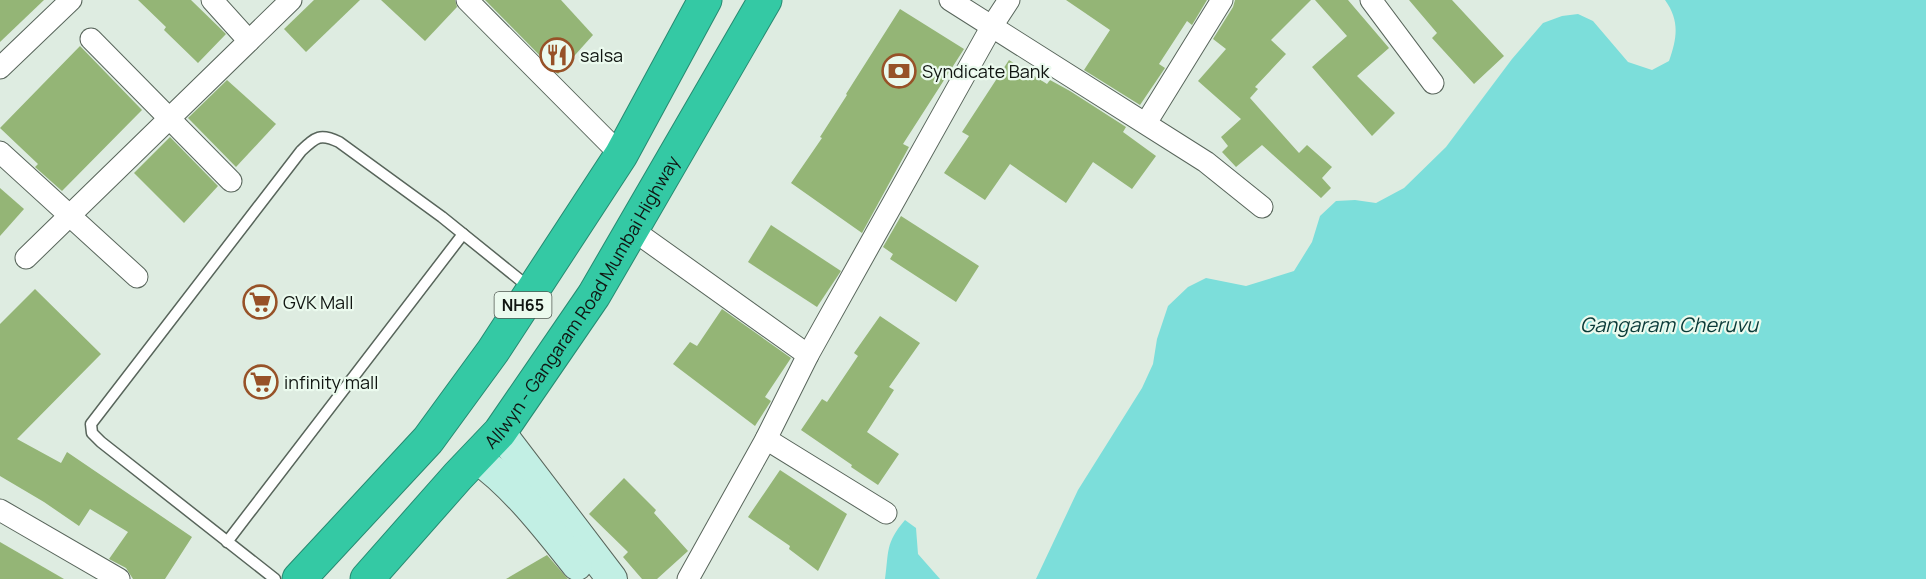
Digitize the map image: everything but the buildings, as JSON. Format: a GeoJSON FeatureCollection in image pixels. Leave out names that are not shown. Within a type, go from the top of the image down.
{"type":"FeatureCollection","features":[{"type":"Feature","properties":{"kind":"highway","name":"NH65"},"geometry":{"type":"LineString","coordinates":[[299,579],[428,440],[493,351],[621,155],[705,0]]}},
{"type":"Feature","properties":{"kind":"highway","name":"Allwyn - Gangaram Road Mumbai Highway"},"geometry":{"type":"LineString","coordinates":[[367,579],[500,432],[594,295],[765,0]]}},
{"type":"Feature","properties":{"kind":"highway"},"geometry":{"type":"LineString","coordinates":[[669,64],[714,89]]}},
{"type":"Feature","properties":{"kind":"highway"},"geometry":{"type":"LineString","coordinates":[[647,105],[691,129]]}},
{"type":"Feature","properties":{"kind":"street"},"geometry":{"type":"LineString","coordinates":[[0,68],[71,0]]}},
{"type":"Feature","properties":{"kind":"street"},"geometry":{"type":"LineString","coordinates":[[212,0],[249,40]]}},
{"type":"Feature","properties":{"kind":"street"},"geometry":{"type":"LineString","coordinates":[[26,258],[291,0]]}},
{"type":"Feature","properties":{"kind":"street"},"geometry":{"type":"LineString","coordinates":[[467,0],[621,155]]}},
{"type":"Feature","properties":{"kind":"street"},"geometry":{"type":"LineString","coordinates":[[950,0],[1206,162],[1262,207]]}},
{"type":"Feature","properties":{"kind":"street"},"geometry":{"type":"LineString","coordinates":[[688,579],[766,439],[808,355],[992,26],[1009,0]]}},
{"type":"Feature","properties":{"kind":"street"},"geometry":{"type":"LineString","coordinates":[[1146,123],[1222,0]]}},
{"type":"Feature","properties":{"kind":"street"},"geometry":{"type":"LineString","coordinates":[[1371,0],[1434,83]]}},
{"type":"Feature","properties":{"kind":"street"},"geometry":{"type":"LineString","coordinates":[[91,39],[231,181]]}},
{"type":"Feature","properties":{"kind":"street"},"geometry":{"type":"LineString","coordinates":[[0,152],[137,277]]}},
{"type":"Feature","properties":{"kind":"street"},"geometry":{"type":"LineString","coordinates":[[633,230],[808,355]]}},
{"type":"Feature","properties":{"kind":"street"},"geometry":{"type":"LineString","coordinates":[[500,432],[612,579]]}},
{"type":"Feature","properties":{"kind":"street"},"geometry":{"type":"LineString","coordinates":[[766,439],[886,513]]}},
{"type":"Feature","properties":{"kind":"street"},"geometry":{"type":"LineString","coordinates":[[476,458],[490,467],[588,579]]}},
{"type":"Feature","properties":{"kind":"street"},"geometry":{"type":"LineString","coordinates":[[0,510],[119,579]]}},
{"type":"Feature","properties":{"kind":"lane"},"geometry":{"type":"LineString","coordinates":[[275,579],[101,442],[92,433],[91,424],[301,152],[314,138],[327,136],[339,142],[463,234],[533,290]]}},
{"type":"Feature","properties":{"kind":"lane"},"geometry":{"type":"LineString","coordinates":[[226,542],[463,234]]}},
{"type":"Feature","properties":{"kind":"water","name":"Gangaram Cheruvu"},"geometry":{"type":"Polygon","coordinates":[[[1665,0],[1926,0],[1926,579],[1036,579],[1078,490],[1142,388],[1153,364],[1157,339],[1168,306],[1188,287],[1206,278],[1246,286],[1294,271],[1312,242],[1320,216],[1336,201],[1355,200],[1376,203],[1404,188],[1446,147],[1512,59],[1543,23],[1562,16],[1578,14],[1593,21],[1628,62],[1652,70],[1669,61],[1676,30],[1673,15],[1665,0]]]}},
{"type":"Feature","properties":{"kind":"water"},"geometry":{"type":"Polygon","coordinates":[[[905,520],[916,528],[918,554],[940,579],[885,579],[891,542],[905,520]]]}},
{"type":"Feature","properties":{"kind":"place","name":"salsa"},"geometry":{"type":"Point","coordinates":[557,55]}},
{"type":"Feature","properties":{"kind":"place","name":"Syndicate Bank"},"geometry":{"type":"Point","coordinates":[899,71]}},
{"type":"Feature","properties":{"kind":"place","name":"GVK Mall"},"geometry":{"type":"Point","coordinates":[260,302]}},
{"type":"Feature","properties":{"kind":"place","name":"infinity mall"},"geometry":{"type":"Point","coordinates":[261,382]}}]}
